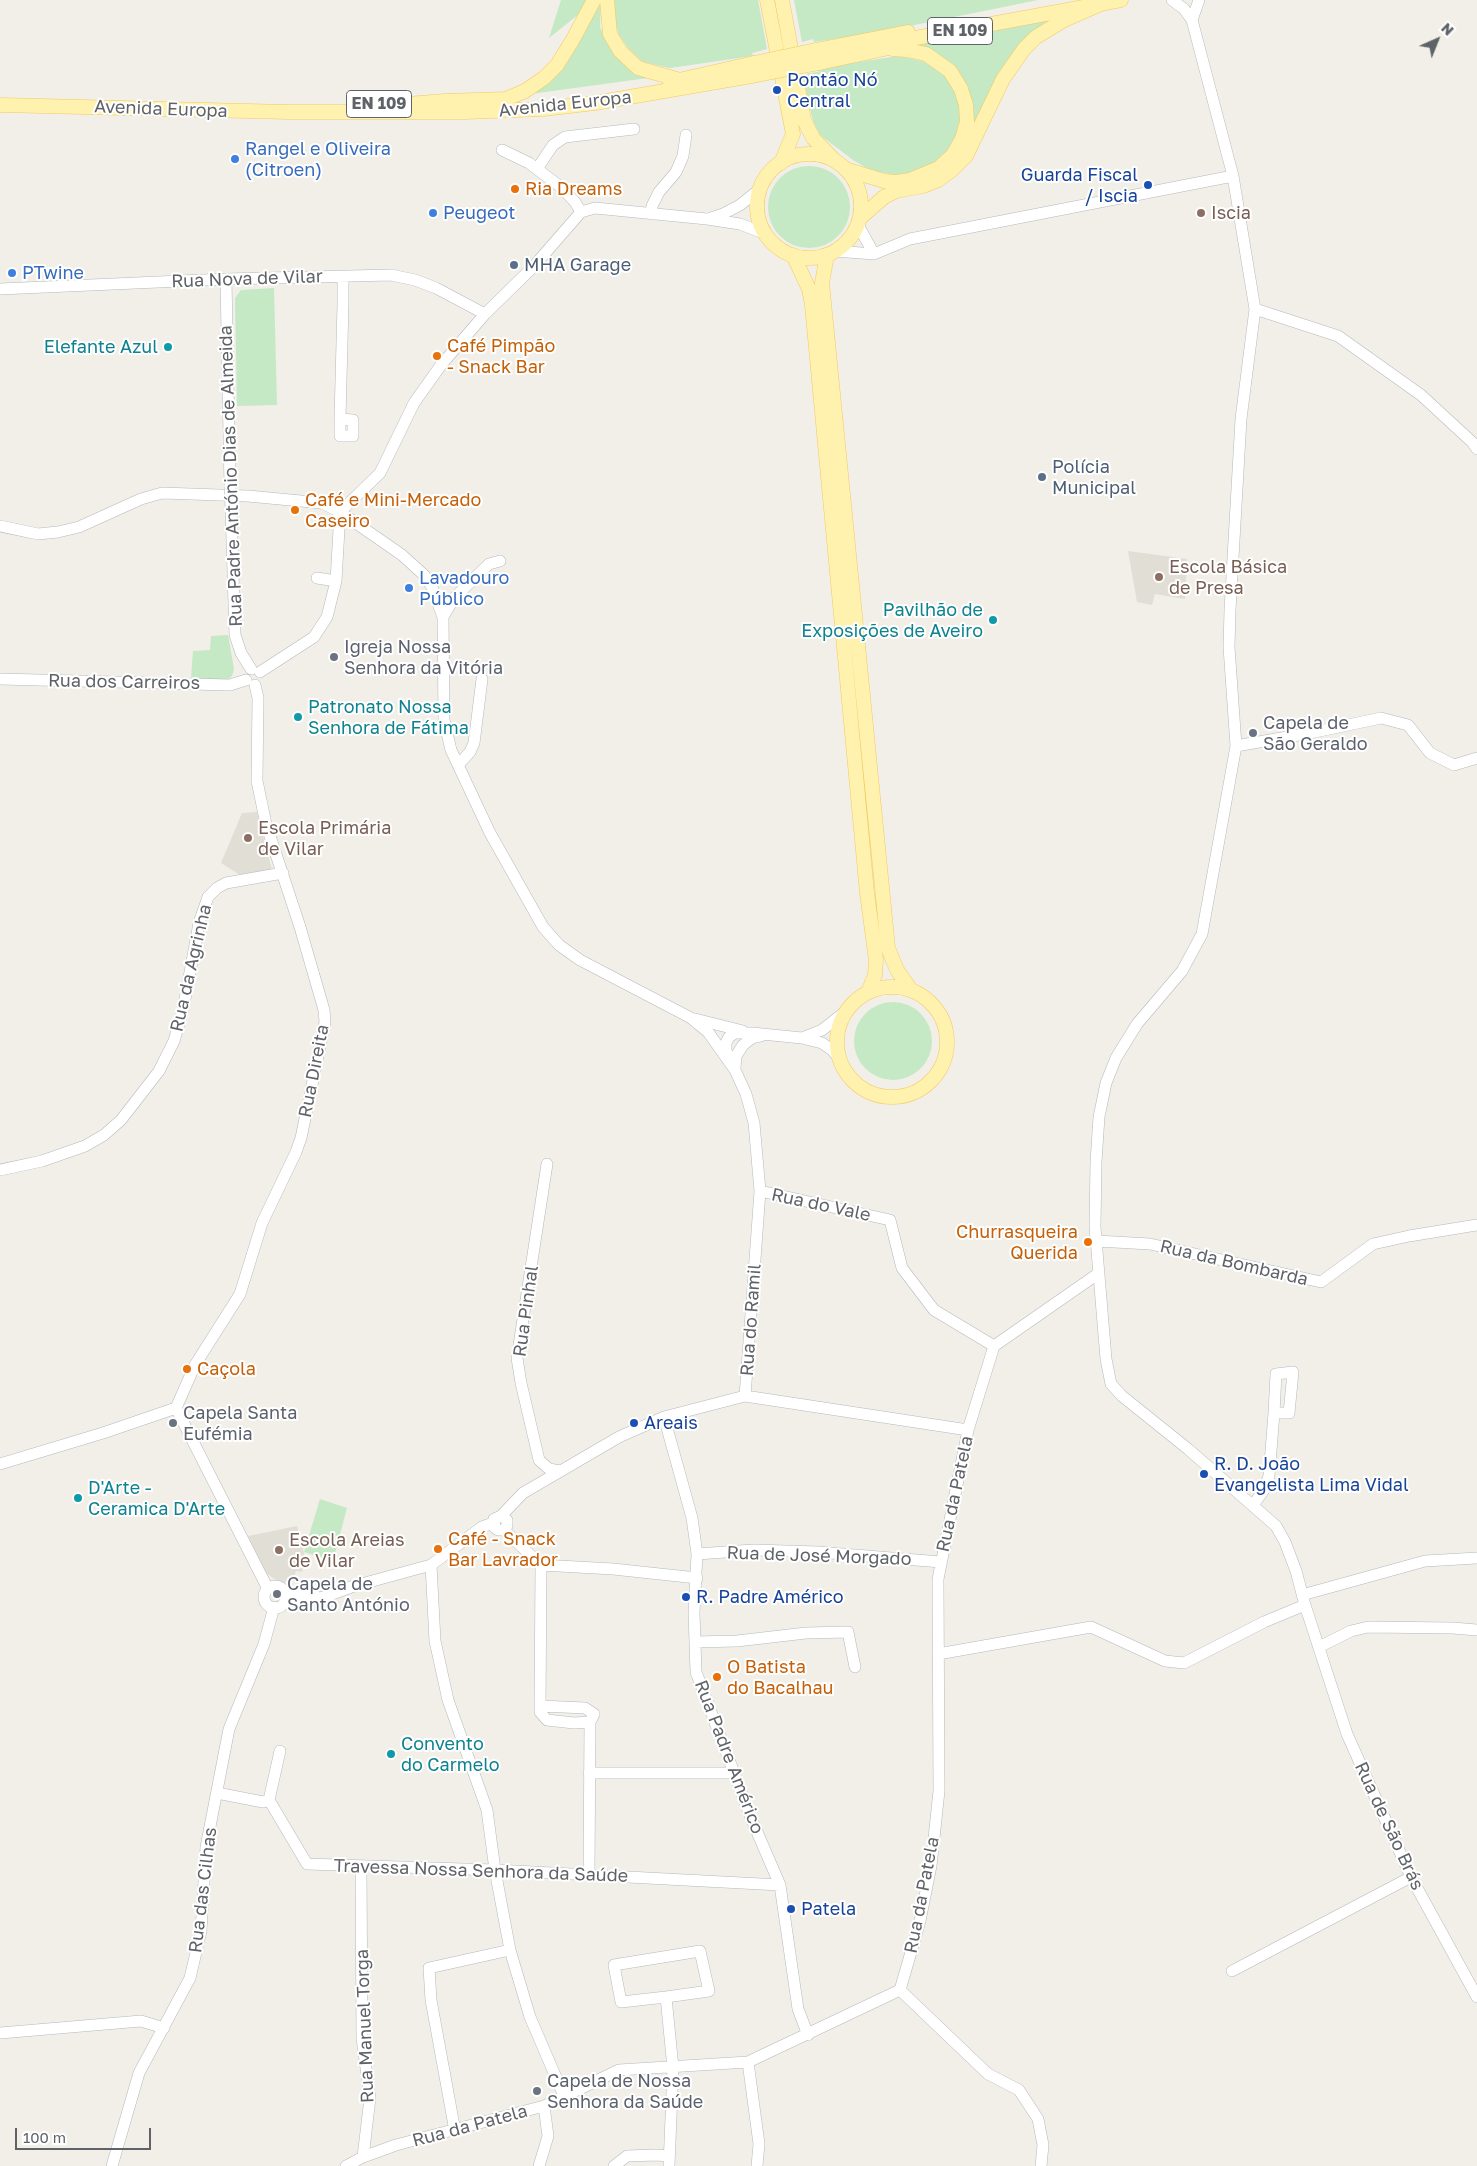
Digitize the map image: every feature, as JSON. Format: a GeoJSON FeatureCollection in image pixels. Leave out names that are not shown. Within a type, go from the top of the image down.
{"type":"FeatureCollection","features":[{"type":"Feature","properties":{"kind":"main road"},"geometry":{"type":"LineString","coordinates":[[408,104],[506,99],[525,91],[544,78],[556,65],[572,42],[594,0]]}},
{"type":"Feature","properties":{"kind":"main road"},"geometry":{"type":"LineString","coordinates":[[608,0],[610,34],[620,51],[638,68],[680,80]]}},
{"type":"Feature","properties":{"kind":"main road"},"geometry":{"type":"LineString","coordinates":[[766,0],[793,134],[781,162],[765,179],[760,190],[758,213],[766,234],[773,243],[793,255],[816,258],[831,253],[845,244],[859,222],[884,197],[896,191],[923,186],[938,180],[952,170],[966,156],[1003,79],[1024,48],[1036,37],[1064,20],[1103,3]]}},
{"type":"Feature","properties":{"kind":"main road"},"geometry":{"type":"LineString","coordinates":[[782,0],[804,120],[813,138],[841,166],[858,188],[861,200],[859,222]]}},
{"type":"Feature","properties":{"kind":"main road","name":"Avenida Europa"},"geometry":{"type":"LineString","coordinates":[[0,106],[280,112],[465,112],[594,103],[1074,0]]}},
{"type":"Feature","properties":{"kind":"main road","name":"Avenida Europa"},"geometry":{"type":"LineString","coordinates":[[818,56],[884,49],[910,39],[1121,0]]}},
{"type":"Feature","properties":{"kind":"main road"},"geometry":{"type":"LineString","coordinates":[[781,162],[797,156],[814,155],[884,181],[897,182],[910,180],[939,168],[953,155],[962,139],[967,122],[966,105],[961,89],[950,71],[926,54],[907,50],[884,49]]}},
{"type":"Feature","properties":{"kind":"main road","name":"Avenida Europa"},"geometry":{"type":"LineString","coordinates":[[0,97],[129,102],[448,105],[541,100],[641,88],[680,80],[756,69]]}},
{"type":"Feature","properties":{"kind":"main road"},"geometry":{"type":"LineString","coordinates":[[831,253],[822,283],[888,948],[897,970],[911,990]]}},
{"type":"Feature","properties":{"kind":"main road"},"geometry":{"type":"LineString","coordinates":[[793,255],[809,288],[812,305],[867,893],[876,960],[874,975],[868,992]]}},
{"type":"Feature","properties":{"kind":"main road"},"geometry":{"type":"LineString","coordinates":[[890,987],[911,990],[924,997],[935,1007],[943,1020],[947,1033],[947,1048],[943,1064],[934,1078],[921,1089],[906,1096],[889,1097],[873,1094],[858,1086],[847,1073],[839,1058],[837,1041],[839,1026],[845,1012],[855,1000],[868,992],[890,987]]}},
{"type":"Feature","properties":{"kind":"street"},"geometry":{"type":"LineString","coordinates":[[1172,0],[1184,9],[1192,20]]}},
{"type":"Feature","properties":{"kind":"street"},"geometry":{"type":"LineString","coordinates":[[1192,20],[1199,0]]}},
{"type":"Feature","properties":{"kind":"street","name":"Rua de São Brás"},"geometry":{"type":"LineString","coordinates":[[1192,20],[1233,176],[1255,309],[1241,418],[1230,610],[1230,647],[1236,746],[1202,934],[1182,971],[1137,1024],[1116,1058],[1106,1083],[1099,1117],[1096,1162],[1097,1241],[1106,1359],[1111,1384],[1122,1396],[1276,1526],[1285,1542],[1347,1734],[1411,1877],[1477,1997]]}},
{"type":"Feature","properties":{"kind":"street"},"geometry":{"type":"LineString","coordinates":[[537,169],[552,145],[565,137],[634,129]]}},
{"type":"Feature","properties":{"kind":"street"},"geometry":{"type":"LineString","coordinates":[[652,214],[652,206],[659,192],[676,172],[683,156],[686,135]]}},
{"type":"Feature","properties":{"kind":"street"},"geometry":{"type":"LineString","coordinates":[[502,150],[528,163],[562,188],[576,202],[581,212]]}},
{"type":"Feature","properties":{"kind":"street"},"geometry":{"type":"LineString","coordinates":[[831,253],[874,254],[910,239],[1233,176]]}},
{"type":"Feature","properties":{"kind":"street"},"geometry":{"type":"LineString","coordinates":[[707,219],[723,214],[760,190]]}},
{"type":"Feature","properties":{"kind":"street"},"geometry":{"type":"LineString","coordinates":[[253,676],[314,637],[327,618],[336,581],[340,512],[380,473],[414,403],[441,365],[485,314],[534,266],[581,212],[595,208],[707,219],[740,224],[766,234]]}},
{"type":"Feature","properties":{"kind":"street"},"geometry":{"type":"LineString","coordinates":[[859,222],[874,254]]}},
{"type":"Feature","properties":{"kind":"street","name":"Rua Nova de Vilar"},"geometry":{"type":"LineString","coordinates":[[0,289],[226,279],[391,275],[415,280],[436,288],[485,314]]}},
{"type":"Feature","properties":{"kind":"street"},"geometry":{"type":"LineString","coordinates":[[340,419],[343,277]]}},
{"type":"Feature","properties":{"kind":"street","name":"Rua Padre António Dias de Almeida"},"geometry":{"type":"LineString","coordinates":[[226,279],[235,635],[241,653],[253,676]]}},
{"type":"Feature","properties":{"kind":"street"},"geometry":{"type":"LineString","coordinates":[[1255,309],[1338,336],[1420,395],[1472,442],[1477,449]]}},
{"type":"Feature","properties":{"kind":"street"},"geometry":{"type":"LineString","coordinates":[[0,526],[38,534],[58,532],[79,526],[142,499],[162,493],[230,494],[322,502],[340,512],[414,564],[432,587],[443,617],[444,720],[447,737],[490,833],[531,908],[544,928],[559,944],[592,968],[691,1018],[708,1032],[735,1070]]}},
{"type":"Feature","properties":{"kind":"street"},"geometry":{"type":"LineString","coordinates":[[443,617],[454,598],[490,564],[500,560]]}},
{"type":"Feature","properties":{"kind":"street"},"geometry":{"type":"LineString","coordinates":[[317,578],[336,581]]}},
{"type":"Feature","properties":{"kind":"street","name":"Rua dos Carreiros"},"geometry":{"type":"LineString","coordinates":[[0,679],[230,685],[253,676]]}},
{"type":"Feature","properties":{"kind":"street","name":"Rua Direita"},"geometry":{"type":"LineString","coordinates":[[176,1408],[194,1365],[240,1294],[262,1223],[301,1138],[325,1016],[266,824],[257,781],[258,698],[253,676]]}},
{"type":"Feature","properties":{"kind":"street"},"geometry":{"type":"LineString","coordinates":[[458,765],[470,752],[474,743],[482,679]]}},
{"type":"Feature","properties":{"kind":"street"},"geometry":{"type":"LineString","coordinates":[[1236,746],[1310,734],[1381,718],[1408,725],[1430,753],[1454,765],[1477,758]]}},
{"type":"Feature","properties":{"kind":"street","name":"Rua da Agrinha"},"geometry":{"type":"LineString","coordinates":[[0,1170],[42,1161],[85,1146],[104,1135],[121,1120],[159,1071],[174,1041],[183,1010],[199,923],[208,897],[217,888],[226,884],[282,873]]}},
{"type":"Feature","properties":{"kind":"street"},"geometry":{"type":"LineString","coordinates":[[802,1038],[822,1030],[845,1012]]}},
{"type":"Feature","properties":{"kind":"street"},"geometry":{"type":"LineString","coordinates":[[691,1018],[758,1034]]}},
{"type":"Feature","properties":{"kind":"street"},"geometry":{"type":"LineString","coordinates":[[735,1070],[726,1051],[728,1037],[735,1033],[802,1038],[822,1043],[839,1058]]}},
{"type":"Feature","properties":{"kind":"street"},"geometry":{"type":"LineString","coordinates":[[735,1070],[736,1056],[743,1045],[758,1034]]}},
{"type":"Feature","properties":{"kind":"street","name":"Rua do Ramil"},"geometry":{"type":"LineString","coordinates":[[431,1565],[482,1527],[497,1519],[523,1493],[619,1437],[664,1417],[745,1396],[760,1191],[754,1123],[746,1094],[735,1070]]}},
{"type":"Feature","properties":{"kind":"street","name":"Rua Pinhal"},"geometry":{"type":"LineString","coordinates":[[547,1164],[517,1358],[520,1383],[539,1460],[548,1469],[560,1471]]}},
{"type":"Feature","properties":{"kind":"street","name":"Rua do Vale"},"geometry":{"type":"LineString","coordinates":[[760,1191],[890,1220],[902,1268],[934,1310],[994,1346]]}},
{"type":"Feature","properties":{"kind":"street","name":"Rua da Bombarda"},"geometry":{"type":"LineString","coordinates":[[1097,1241],[1150,1244],[1321,1282],[1373,1244],[1477,1225]]}},
{"type":"Feature","properties":{"kind":"street"},"geometry":{"type":"LineString","coordinates":[[994,1346],[1099,1273]]}},
{"type":"Feature","properties":{"kind":"street","name":"Rua da Patela"},"geometry":{"type":"LineString","coordinates":[[346,2166],[363,2157],[396,2145],[544,2106],[619,2070],[748,2062],[900,1990],[917,1930],[931,1866],[939,1791],[938,1579],[968,1430],[994,1346]]}},
{"type":"Feature","properties":{"kind":"street"},"geometry":{"type":"LineString","coordinates":[[745,1396],[968,1430]]}},
{"type":"Feature","properties":{"kind":"street"},"geometry":{"type":"LineString","coordinates":[[0,1464],[103,1433],[176,1408],[268,1589],[265,1600],[274,1607],[282,1605],[285,1602],[285,1593]]}},
{"type":"Feature","properties":{"kind":"street"},"geometry":{"type":"LineString","coordinates":[[1253,1505],[1264,1490],[1269,1476],[1274,1413]]}},
{"type":"Feature","properties":{"kind":"street","name":"Rua Padre Américo"},"geometry":{"type":"LineString","coordinates":[[664,1417],[692,1518],[697,1554],[694,1613],[696,1672],[734,1773],[780,1885],[798,2010],[808,2035]]}},
{"type":"Feature","properties":{"kind":"street"},"geometry":{"type":"LineString","coordinates":[[497,1519],[507,1520],[507,1526],[504,1530],[541,1565],[697,1578]]}},
{"type":"Feature","properties":{"kind":"street","name":"Rua de José Morgado"},"geometry":{"type":"LineString","coordinates":[[697,1554],[753,1550],[818,1552],[941,1562]]}},
{"type":"Feature","properties":{"kind":"street"},"geometry":{"type":"LineString","coordinates":[[938,1654],[1090,1627],[1165,1661],[1184,1663],[1303,1600],[1424,1561],[1477,1558]]}},
{"type":"Feature","properties":{"kind":"street"},"geometry":{"type":"LineString","coordinates":[[268,1589],[278,1586],[285,1593],[321,1598],[354,1586],[431,1565],[435,1641],[448,1700],[488,1810],[495,1870],[510,1950],[530,2017],[564,2096]]}},
{"type":"Feature","properties":{"kind":"street"},"geometry":{"type":"LineString","coordinates":[[541,1565],[540,1712],[548,1720],[574,1723],[590,1722],[589,1874]]}},
{"type":"Feature","properties":{"kind":"street","name":"Rua das Cilhas"},"geometry":{"type":"LineString","coordinates":[[112,2166],[139,2073],[190,1978],[201,1931],[206,1847],[228,1729],[264,1644],[274,1607]]}},
{"type":"Feature","properties":{"kind":"street"},"geometry":{"type":"LineString","coordinates":[[1319,1647],[1350,1631],[1368,1627],[1477,1630]]}},
{"type":"Feature","properties":{"kind":"street"},"geometry":{"type":"LineString","coordinates":[[695,1642],[737,1641],[806,1633],[848,1632],[855,1667]]}},
{"type":"Feature","properties":{"kind":"street"},"geometry":{"type":"LineString","coordinates":[[217,1793],[263,1802],[269,1800],[280,1751]]}},
{"type":"Feature","properties":{"kind":"street"},"geometry":{"type":"LineString","coordinates":[[589,1773],[734,1773]]}},
{"type":"Feature","properties":{"kind":"street","name":"Travessa Nossa Senhora da Saúde"},"geometry":{"type":"LineString","coordinates":[[269,1800],[307,1864],[589,1874],[780,1885]]}},
{"type":"Feature","properties":{"kind":"street","name":"Rua Manuel Torga"},"geometry":{"type":"LineString","coordinates":[[361,1866],[362,2038],[370,2098],[363,2157]]}},
{"type":"Feature","properties":{"kind":"street"},"geometry":{"type":"LineString","coordinates":[[1232,1971],[1411,1877]]}},
{"type":"Feature","properties":{"kind":"street"},"geometry":{"type":"LineString","coordinates":[[455,2131],[431,2000],[429,1968],[510,1950]]}},
{"type":"Feature","properties":{"kind":"street"},"geometry":{"type":"LineString","coordinates":[[700,1951],[709,1991],[666,1997],[621,2002],[614,1965],[700,1951]]}},
{"type":"Feature","properties":{"kind":"street"},"geometry":{"type":"LineString","coordinates":[[900,1990],[988,2074],[1019,2090],[1038,2119],[1042,2145],[1041,2166]]}},
{"type":"Feature","properties":{"kind":"street"},"geometry":{"type":"LineString","coordinates":[[614,2166],[627,2156],[656,2155],[669,2161],[673,2068],[666,1997]]}},
{"type":"Feature","properties":{"kind":"street"},"geometry":{"type":"LineString","coordinates":[[0,2033],[141,2021],[164,2028]]}},
{"type":"Feature","properties":{"kind":"street"},"geometry":{"type":"LineString","coordinates":[[748,2062],[759,2144],[757,2166]]}},
{"type":"Feature","properties":{"kind":"street"},"geometry":{"type":"LineString","coordinates":[[539,2166],[548,2136],[544,2106]]}},
{"type":"Feature","properties":{"kind":"shaded area","name":"Escola Básica de Presa"},"geometry":{"type":"Polygon","coordinates":[[[1128,551],[1187,559],[1185,599],[1155,594],[1152,605],[1137,602],[1128,551]]]}},
{"type":"Feature","properties":{"kind":"shaded area","name":"Escola Primária de Vilar"},"geometry":{"type":"Polygon","coordinates":[[[257,812],[272,870],[243,877],[221,863],[242,813],[257,812]]]}},
{"type":"Feature","properties":{"kind":"shaded area","name":"Escola Areias de Vilar"},"geometry":{"type":"Polygon","coordinates":[[[297,1526],[305,1557],[302,1572],[296,1571],[293,1581],[280,1583],[266,1573],[248,1536],[297,1526]]]}},
{"type":"Feature","properties":{"kind":"green space"},"geometry":{"type":"Polygon","coordinates":[[[561,0],[586,0],[579,14],[549,38],[561,0]]]}},
{"type":"Feature","properties":{"kind":"green space"},"geometry":{"type":"Polygon","coordinates":[[[601,0],[600,27],[605,39],[623,64],[648,78],[530,94],[601,0]]]}},
{"type":"Feature","properties":{"kind":"green space"},"geometry":{"type":"Polygon","coordinates":[[[613,0],[758,0],[767,49],[752,53],[753,56],[670,68],[643,62],[628,48],[619,35],[614,18],[613,0]]]}},
{"type":"Feature","properties":{"kind":"green space"},"geometry":{"type":"Polygon","coordinates":[[[794,0],[1038,0],[880,32],[814,42],[813,39],[802,42],[794,0]]]}},
{"type":"Feature","properties":{"kind":"green space"},"geometry":{"type":"Polygon","coordinates":[[[1048,20],[1021,44],[970,139],[970,97],[918,45],[1048,20]]]}},
{"type":"Feature","properties":{"kind":"green space"},"geometry":{"type":"Polygon","coordinates":[[[898,56],[926,62],[946,77],[960,97],[962,116],[958,133],[949,150],[931,165],[916,172],[895,175],[870,170],[853,160],[820,135],[813,121],[802,75],[821,71],[820,68],[898,56]]]}},
{"type":"Feature","properties":{"kind":"green space"},"geometry":{"type":"Polygon","coordinates":[[[809,166],[825,169],[838,178],[847,191],[850,207],[847,223],[838,236],[825,245],[809,248],[793,245],[780,236],[771,223],[768,207],[771,191],[780,178],[793,169],[809,166]]]}},
{"type":"Feature","properties":{"kind":"green space"},"geometry":{"type":"Polygon","coordinates":[[[274,288],[277,405],[237,406],[235,298],[241,290],[274,288]]]}},
{"type":"Feature","properties":{"kind":"green space"},"geometry":{"type":"Polygon","coordinates":[[[228,635],[234,669],[232,676],[228,679],[191,679],[193,651],[210,650],[211,636],[228,635]]]}},
{"type":"Feature","properties":{"kind":"green space"},"geometry":{"type":"Polygon","coordinates":[[[893,1002],[908,1005],[925,1019],[929,1026],[932,1041],[929,1056],[915,1073],[908,1077],[893,1080],[878,1077],[861,1063],[857,1056],[854,1041],[857,1026],[871,1009],[878,1005],[893,1002]]]}},
{"type":"Feature","properties":{"kind":"green space"},"geometry":{"type":"Polygon","coordinates":[[[320,1499],[347,1508],[333,1561],[304,1552],[320,1499]]]}},
{"type":"Feature","properties":{"kind":"place","name":"Pontão Nó Central"},"geometry":{"type":"Point","coordinates":[777,90]}},
{"type":"Feature","properties":{"kind":"place","name":"Rangel e Oliveira (Citroen)"},"geometry":{"type":"Point","coordinates":[235,159]}},
{"type":"Feature","properties":{"kind":"place","name":"Guarda Fiscal / Iscia"},"geometry":{"type":"Point","coordinates":[1148,185]}},
{"type":"Feature","properties":{"kind":"place","name":"Ria Dreams"},"geometry":{"type":"Point","coordinates":[515,189]}},
{"type":"Feature","properties":{"kind":"place","name":"Peugeot"},"geometry":{"type":"Point","coordinates":[433,213]}},
{"type":"Feature","properties":{"kind":"place","name":"Iscia"},"geometry":{"type":"Point","coordinates":[1201,213]}},
{"type":"Feature","properties":{"kind":"place","name":"MHA Garage"},"geometry":{"type":"Point","coordinates":[514,265]}},
{"type":"Feature","properties":{"kind":"place","name":"PTwine"},"geometry":{"type":"Point","coordinates":[12,273]}},
{"type":"Feature","properties":{"kind":"place","name":"Elefante Azul"},"geometry":{"type":"Point","coordinates":[168,347]}},
{"type":"Feature","properties":{"kind":"place","name":"Café Pimpão - Snack Bar"},"geometry":{"type":"Point","coordinates":[437,356]}},
{"type":"Feature","properties":{"kind":"place","name":"Polícia Municipal"},"geometry":{"type":"Point","coordinates":[1042,477]}},
{"type":"Feature","properties":{"kind":"place","name":"Café e Mini-Mercado Caseiro"},"geometry":{"type":"Point","coordinates":[295,510]}},
{"type":"Feature","properties":{"kind":"place","name":"Escola Básica de Presa"},"geometry":{"type":"Point","coordinates":[1159,577]}},
{"type":"Feature","properties":{"kind":"place","name":"Lavadouro Público"},"geometry":{"type":"Point","coordinates":[409,588]}},
{"type":"Feature","properties":{"kind":"place","name":"Pavilhão de Exposições de Aveiro"},"geometry":{"type":"Point","coordinates":[993,620]}},
{"type":"Feature","properties":{"kind":"place","name":"Igreja Nossa Senhora da Vitória"},"geometry":{"type":"Point","coordinates":[334,657]}},
{"type":"Feature","properties":{"kind":"place","name":"Patronato Nossa Senhora de Fátima"},"geometry":{"type":"Point","coordinates":[298,717]}},
{"type":"Feature","properties":{"kind":"place","name":"Capela de São Geraldo"},"geometry":{"type":"Point","coordinates":[1253,733]}},
{"type":"Feature","properties":{"kind":"place","name":"Escola Primária de Vilar"},"geometry":{"type":"Point","coordinates":[248,838]}},
{"type":"Feature","properties":{"kind":"place","name":"Churrasqueira Querida"},"geometry":{"type":"Point","coordinates":[1088,1242]}},
{"type":"Feature","properties":{"kind":"place","name":"Caçola"},"geometry":{"type":"Point","coordinates":[187,1369]}},
{"type":"Feature","properties":{"kind":"place","name":"Capela Santa Eufémia"},"geometry":{"type":"Point","coordinates":[173,1423]}},
{"type":"Feature","properties":{"kind":"place","name":"Areais"},"geometry":{"type":"Point","coordinates":[634,1423]}},
{"type":"Feature","properties":{"kind":"place","name":"R. D. João Evangelista Lima Vidal"},"geometry":{"type":"Point","coordinates":[1204,1474]}},
{"type":"Feature","properties":{"kind":"place","name":"D'Arte - Ceramica D'Arte"},"geometry":{"type":"Point","coordinates":[78,1498]}},
{"type":"Feature","properties":{"kind":"place","name":"Café - Snack Bar Lavrador"},"geometry":{"type":"Point","coordinates":[438,1549]}},
{"type":"Feature","properties":{"kind":"place","name":"Escola Areias de Vilar"},"geometry":{"type":"Point","coordinates":[279,1550]}},
{"type":"Feature","properties":{"kind":"place","name":"Capela de Santo António"},"geometry":{"type":"Point","coordinates":[277,1594]}},
{"type":"Feature","properties":{"kind":"place","name":"R. Padre Américo"},"geometry":{"type":"Point","coordinates":[686,1597]}},
{"type":"Feature","properties":{"kind":"place","name":"O Batista do Bacalhau"},"geometry":{"type":"Point","coordinates":[717,1677]}},
{"type":"Feature","properties":{"kind":"place","name":"Convento do Carmelo"},"geometry":{"type":"Point","coordinates":[391,1754]}},
{"type":"Feature","properties":{"kind":"place","name":"Patela"},"geometry":{"type":"Point","coordinates":[791,1909]}},
{"type":"Feature","properties":{"kind":"place","name":"Capela de Nossa Senhora da Saúde"},"geometry":{"type":"Point","coordinates":[537,2091]}}]}
